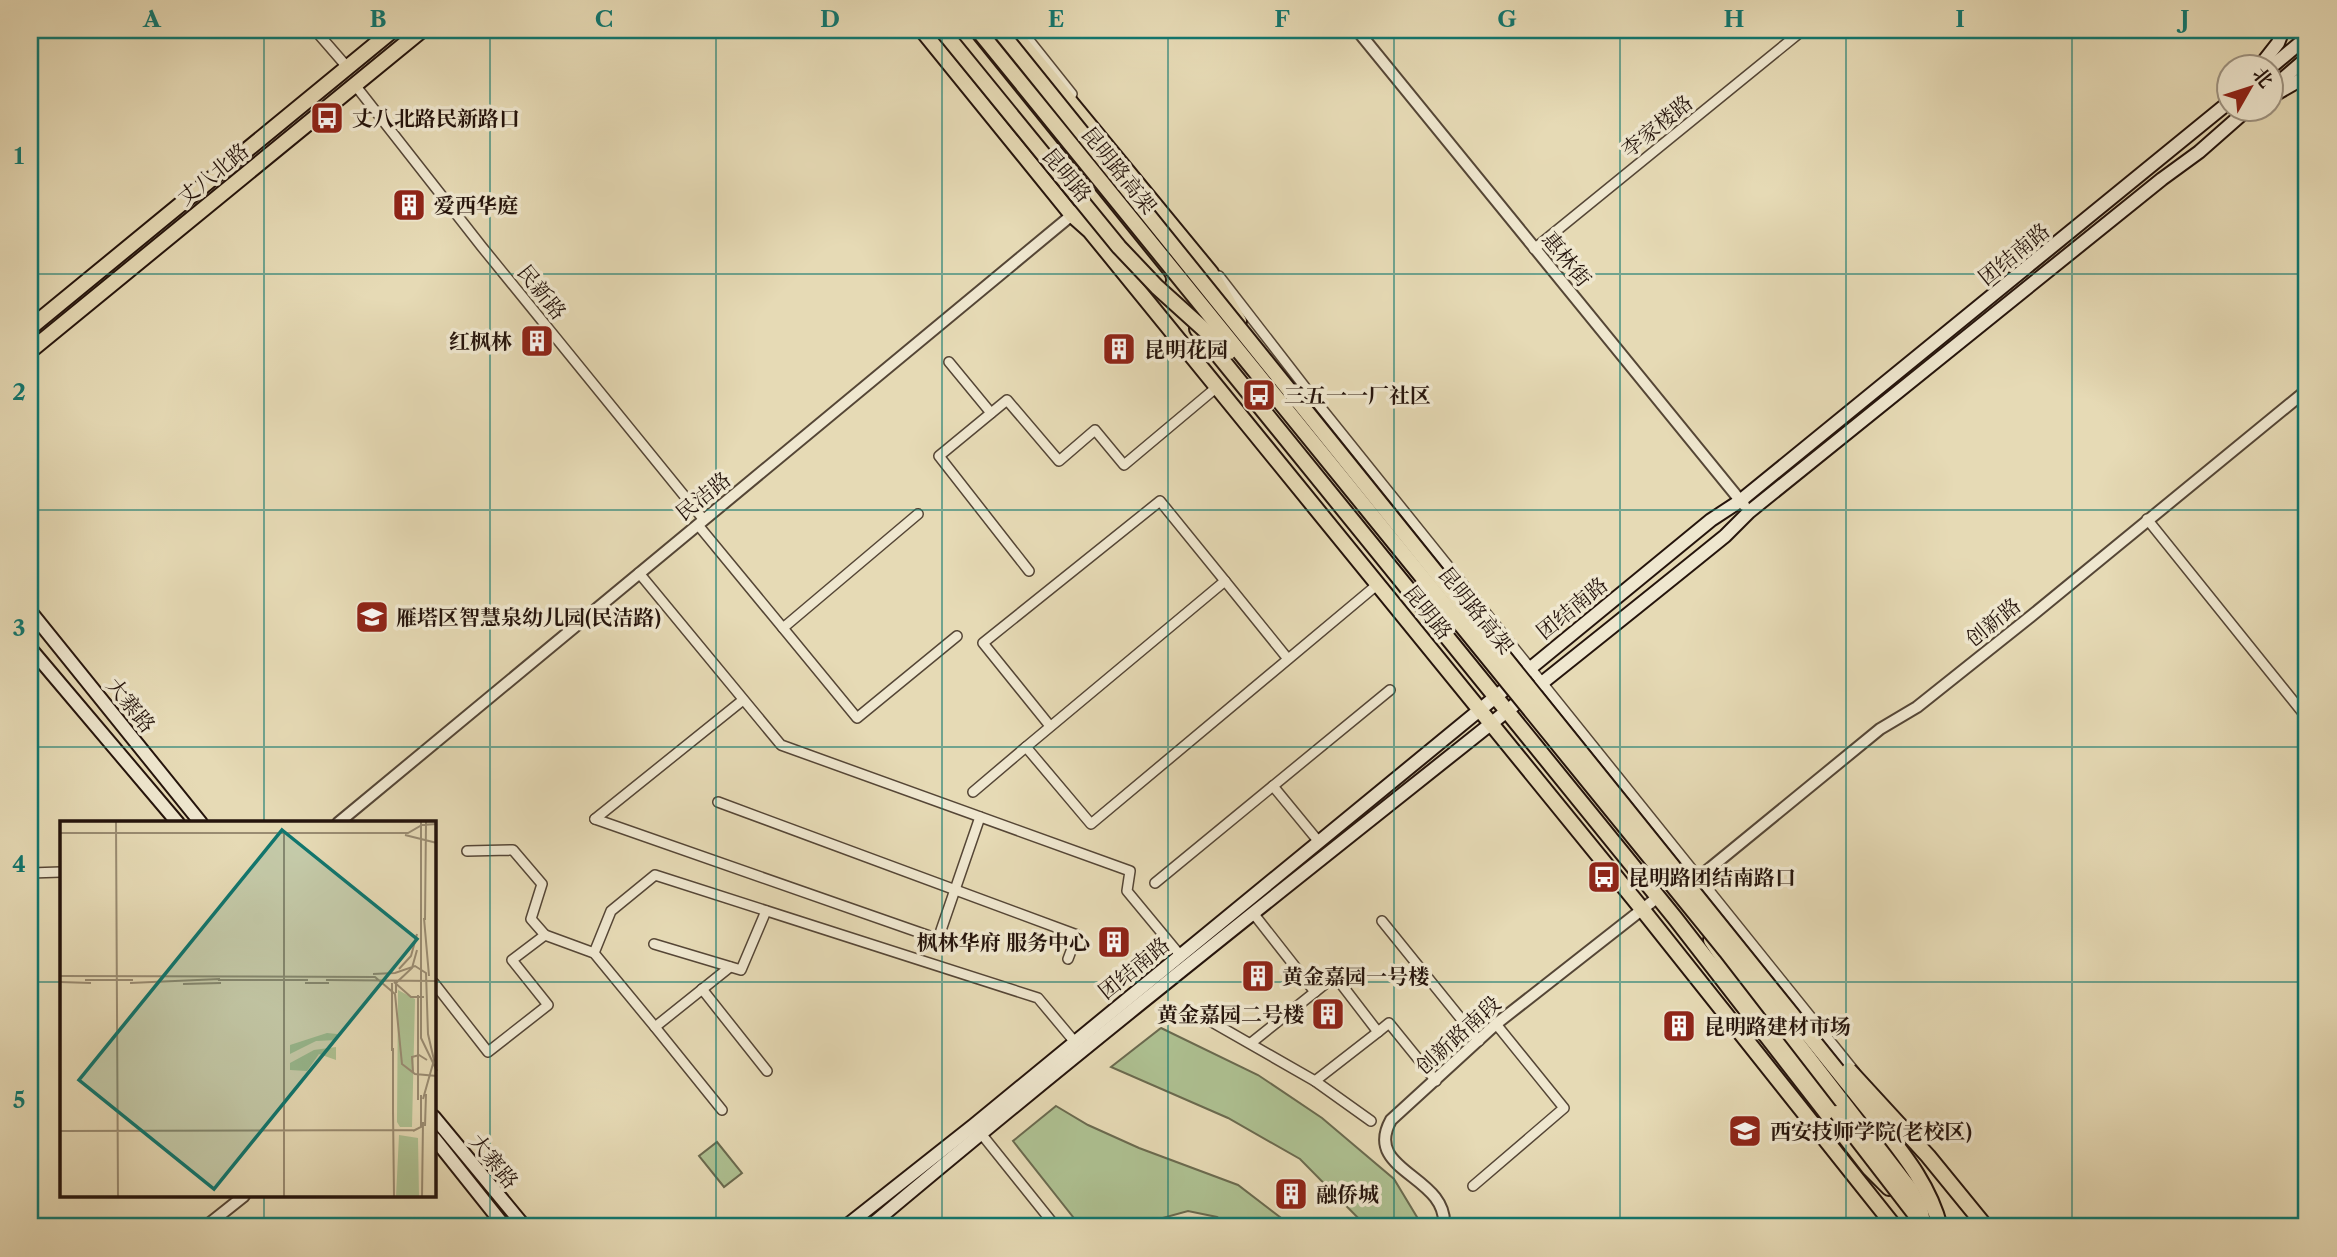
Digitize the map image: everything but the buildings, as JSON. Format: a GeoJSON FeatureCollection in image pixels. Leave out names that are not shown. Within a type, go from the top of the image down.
{"type":"FeatureCollection","features":[{"type":"Feature","properties":{"kind":"main road","name":"丈八北路"},"geometry":{"type":"LineString","coordinates":[[30,328],[393,30]]}},
{"type":"Feature","properties":{"kind":"main road","name":"丈八北路"},"geometry":{"type":"LineString","coordinates":[[30,351],[422,30]]}},
{"type":"Feature","properties":{"kind":"main road","name":"昆明路"},"geometry":{"type":"LineString","coordinates":[[922,30],[1072,215],[1090,231],[1492,724],[1895,1227]]}},
{"type":"Feature","properties":{"kind":"main road"},"geometry":{"type":"LineString","coordinates":[[942,30],[1136,265],[1264,384]]}},
{"type":"Feature","properties":{"kind":"main road","name":"昆明路"},"geometry":{"type":"LineString","coordinates":[[956,30],[1658,897],[1869,1168],[1925,1227]]}},
{"type":"Feature","properties":{"kind":"main road","name":"昆明路高架"},"geometry":{"type":"LineString","coordinates":[[978,30],[1689,907],[1891,1163],[1910,1189],[1920,1208],[1925,1227]]}},
{"type":"Feature","properties":{"kind":"main road","name":"昆明路高架"},"geometry":{"type":"LineString","coordinates":[[1000,30],[1766,980],[1917,1173],[1930,1196],[1940,1227]]}},
{"type":"Feature","properties":{"kind":"main road"},"geometry":{"type":"LineString","coordinates":[[1010,30],[1211,273],[1252,343]]}},
{"type":"Feature","properties":{"kind":"main road"},"geometry":{"type":"LineString","coordinates":[[2271,52],[2283,30]]}},
{"type":"Feature","properties":{"kind":"main road"},"geometry":{"type":"LineString","coordinates":[[2284,56],[2307,37]]}},
{"type":"Feature","properties":{"kind":"main road"},"geometry":{"type":"LineString","coordinates":[[2284,78],[2307,58]]}},
{"type":"Feature","properties":{"kind":"main road"},"geometry":{"type":"LineString","coordinates":[[2284,89],[2307,76]]}},
{"type":"Feature","properties":{"kind":"main road","name":"团结南路"},"geometry":{"type":"LineString","coordinates":[[869,1227],[1074,1041],[1320,842],[1530,667],[1711,520],[1740,501],[2214,114]]}},
{"type":"Feature","properties":{"kind":"main road","name":"团结南路"},"geometry":{"type":"LineString","coordinates":[[845,1227],[977,1129],[1507,713],[1725,536],[1749,512],[2234,122]]}},
{"type":"Feature","properties":{"kind":"main road","name":"大寨路"},"geometry":{"type":"LineString","coordinates":[[30,611],[199,821]]}},
{"type":"Feature","properties":{"kind":"main road","name":"大寨路"},"geometry":{"type":"LineString","coordinates":[[30,648],[176,821]]}},
{"type":"Feature","properties":{"kind":"main road"},"geometry":{"type":"LineString","coordinates":[[1766,980],[1807,1019],[1855,1077],[1928,1156],[1984,1227]]}},
{"type":"Feature","properties":{"kind":"main road","name":"大寨路"},"geometry":{"type":"LineString","coordinates":[[436,1119],[525,1227]]}},
{"type":"Feature","properties":{"kind":"main road","name":"大寨路"},"geometry":{"type":"LineString","coordinates":[[436,1141],[505,1227]]}},
{"type":"Feature","properties":{"kind":"street"},"geometry":{"type":"LineString","coordinates":[[315,30],[348,68]]}},
{"type":"Feature","properties":{"kind":"street"},"geometry":{"type":"LineString","coordinates":[[975,53],[1000,30]]}},
{"type":"Feature","properties":{"kind":"street"},"geometry":{"type":"LineString","coordinates":[[1021,30],[1698,878],[1984,1227]]}},
{"type":"Feature","properties":{"kind":"street","name":"惠林街"},"geometry":{"type":"LineString","coordinates":[[1357,30],[1749,512]]}},
{"type":"Feature","properties":{"kind":"street","name":"李家楼路"},"geometry":{"type":"LineString","coordinates":[[1534,249],[1803,30]]}},
{"type":"Feature","properties":{"kind":"street","name":"民新路"},"geometry":{"type":"LineString","coordinates":[[355,85],[857,718],[957,636]]}},
{"type":"Feature","properties":{"kind":"street","name":"民洁路"},"geometry":{"type":"LineString","coordinates":[[340,821],[1093,199]]}},
{"type":"Feature","properties":{"kind":"street"},"geometry":{"type":"LineString","coordinates":[[949,362],[991,414]]}},
{"type":"Feature","properties":{"kind":"street"},"geometry":{"type":"LineString","coordinates":[[1029,571],[939,456],[1007,400],[1059,461],[1095,430],[1124,465],[1217,387]]}},
{"type":"Feature","properties":{"kind":"street","name":"创新路"},"geometry":{"type":"LineString","coordinates":[[1698,878],[1880,729],[1917,707],[1948,683],[2307,390]]}},
{"type":"Feature","properties":{"kind":"street"},"geometry":{"type":"LineString","coordinates":[[1050,726],[983,643],[1160,501],[1288,659]]}},
{"type":"Feature","properties":{"kind":"street"},"geometry":{"type":"LineString","coordinates":[[783,628],[918,514]]}},
{"type":"Feature","properties":{"kind":"street"},"geometry":{"type":"LineString","coordinates":[[2147,519],[2307,718]]}},
{"type":"Feature","properties":{"kind":"street"},"geometry":{"type":"LineString","coordinates":[[639,573],[781,745],[1130,871],[1127,891],[1180,955]]}},
{"type":"Feature","properties":{"kind":"street"},"geometry":{"type":"LineString","coordinates":[[972,792],[1225,581]]}},
{"type":"Feature","properties":{"kind":"street"},"geometry":{"type":"LineString","coordinates":[[1026,747],[1091,824],[1378,584]]}},
{"type":"Feature","properties":{"kind":"street"},"geometry":{"type":"LineString","coordinates":[[1155,883],[1390,690]]}},
{"type":"Feature","properties":{"kind":"street"},"geometry":{"type":"LineString","coordinates":[[743,699],[595,819],[939,939],[979,817]]}},
{"type":"Feature","properties":{"kind":"street"},"geometry":{"type":"LineString","coordinates":[[1273,786],[1320,842]]}},
{"type":"Feature","properties":{"kind":"street"},"geometry":{"type":"LineString","coordinates":[[719,802],[1077,935],[1068,959]]}},
{"type":"Feature","properties":{"kind":"street"},"geometry":{"type":"LineString","coordinates":[[467,851],[513,850],[542,884],[531,919],[545,935],[594,953],[722,1110]]}},
{"type":"Feature","properties":{"kind":"street"},"geometry":{"type":"LineString","coordinates":[[30,873],[60,872]]}},
{"type":"Feature","properties":{"kind":"street"},"geometry":{"type":"LineString","coordinates":[[594,953],[611,911],[656,875],[1038,998],[1074,1041]]}},
{"type":"Feature","properties":{"kind":"street"},"geometry":{"type":"LineString","coordinates":[[1658,897],[1698,878]]}},
{"type":"Feature","properties":{"kind":"street","name":"创新路南段"},"geometry":{"type":"LineString","coordinates":[[1444,1227],[1444,1210],[1435,1196],[1388,1155],[1383,1142],[1391,1121],[1496,1024],[1658,897]]}},
{"type":"Feature","properties":{"kind":"street"},"geometry":{"type":"LineString","coordinates":[[654,944],[741,970],[766,911]]}},
{"type":"Feature","properties":{"kind":"street"},"geometry":{"type":"LineString","coordinates":[[1253,913],[1315,992]]}},
{"type":"Feature","properties":{"kind":"street"},"geometry":{"type":"LineString","coordinates":[[1382,921],[1479,1041]]}},
{"type":"Feature","properties":{"kind":"street"},"geometry":{"type":"LineString","coordinates":[[436,986],[488,1052],[548,1005],[512,960],[545,935]]}},
{"type":"Feature","properties":{"kind":"street"},"geometry":{"type":"LineString","coordinates":[[655,1027],[730,967]]}},
{"type":"Feature","properties":{"kind":"street"},"geometry":{"type":"LineString","coordinates":[[1251,1043],[1335,976],[1378,1032]]}},
{"type":"Feature","properties":{"kind":"street"},"geometry":{"type":"LineString","coordinates":[[702,989],[767,1070]]}},
{"type":"Feature","properties":{"kind":"street"},"geometry":{"type":"LineString","coordinates":[[1205,1018],[1315,1081],[1371,1121]]}},
{"type":"Feature","properties":{"kind":"street"},"geometry":{"type":"LineString","coordinates":[[1315,1081],[1389,1023],[1436,1081]]}},
{"type":"Feature","properties":{"kind":"street"},"geometry":{"type":"LineString","coordinates":[[1473,1186],[1564,1108],[1496,1024]]}},
{"type":"Feature","properties":{"kind":"street"},"geometry":{"type":"LineString","coordinates":[[977,1129],[1056,1227]]}},
{"type":"Feature","properties":{"kind":"street"},"geometry":{"type":"LineString","coordinates":[[1869,1168],[1906,1135]]}},
{"type":"Feature","properties":{"kind":"street"},"geometry":{"type":"LineString","coordinates":[[205,1227],[241,1198]]}},
{"type":"Feature","properties":{"kind":"street"},"geometry":{"type":"LineString","coordinates":[[1174,1227],[1208,1227]]}},
{"type":"Feature","properties":{"kind":"green space"},"geometry":{"type":"Polygon","coordinates":[[[1161,1028],[1258,1075],[1322,1118],[1394,1179],[1423,1227],[1367,1227],[1300,1159],[1228,1118],[1111,1067],[1161,1028]]]}},
{"type":"Feature","properties":{"kind":"green space"},"geometry":{"type":"Polygon","coordinates":[[[1056,1106],[1088,1125],[1139,1148],[1238,1185],[1293,1227],[1232,1227],[1217,1217],[1188,1211],[1130,1227],[1081,1227],[1013,1141],[1056,1106]]]}},
{"type":"Feature","properties":{"kind":"green space"},"geometry":{"type":"Polygon","coordinates":[[[717,1142],[742,1173],[724,1187],[699,1156],[717,1142]]]}},
{"type":"Feature","properties":{"kind":"place","name":"丈八北路民新路口"},"geometry":{"type":"Point","coordinates":[327,118]}},
{"type":"Feature","properties":{"kind":"place","name":"爱西华庭"},"geometry":{"type":"Point","coordinates":[409,205]}},
{"type":"Feature","properties":{"kind":"place","name":"红枫林"},"geometry":{"type":"Point","coordinates":[537,341]}},
{"type":"Feature","properties":{"kind":"place","name":"昆明花园"},"geometry":{"type":"Point","coordinates":[1119,349]}},
{"type":"Feature","properties":{"kind":"place","name":"三五一一厂社区"},"geometry":{"type":"Point","coordinates":[1259,395]}},
{"type":"Feature","properties":{"kind":"place","name":"雁塔区智慧泉幼儿园(民洁路)"},"geometry":{"type":"Point","coordinates":[372,617]}},
{"type":"Feature","properties":{"kind":"place","name":"昆明路团结南路口"},"geometry":{"type":"Point","coordinates":[1604,877]}},
{"type":"Feature","properties":{"kind":"place","name":"枫林华府 服务中心"},"geometry":{"type":"Point","coordinates":[1114,942]}},
{"type":"Feature","properties":{"kind":"place","name":"黄金嘉园一号楼"},"geometry":{"type":"Point","coordinates":[1258,976]}},
{"type":"Feature","properties":{"kind":"place","name":"黄金嘉园二号楼"},"geometry":{"type":"Point","coordinates":[1328,1014]}},
{"type":"Feature","properties":{"kind":"place","name":"昆明路建材市场"},"geometry":{"type":"Point","coordinates":[1679,1026]}},
{"type":"Feature","properties":{"kind":"place","name":"西安技师学院(老校区)"},"geometry":{"type":"Point","coordinates":[1745,1131]}},
{"type":"Feature","properties":{"kind":"place","name":"融侨城"},"geometry":{"type":"Point","coordinates":[1291,1194]}}]}
